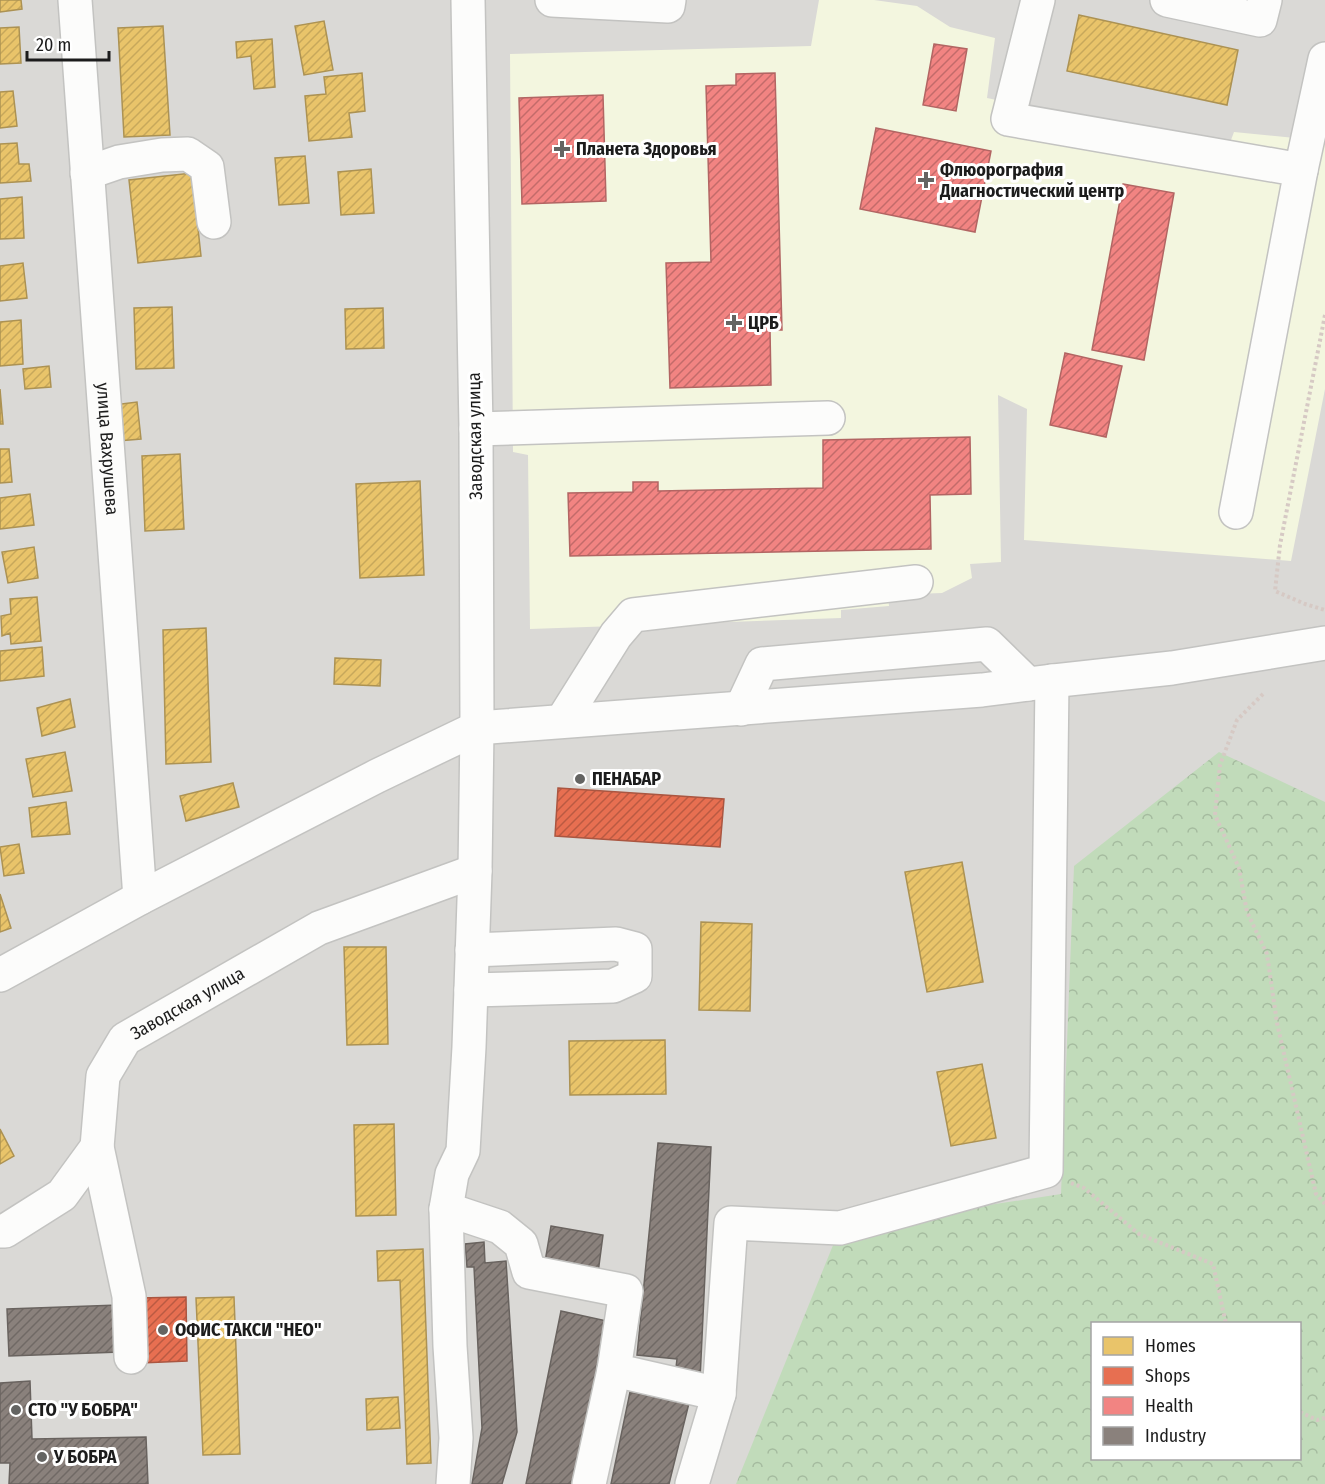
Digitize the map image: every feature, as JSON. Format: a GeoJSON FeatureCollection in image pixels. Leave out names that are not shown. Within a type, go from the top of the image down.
{"type":"FeatureCollection","features":[{"type":"Feature","properties":{"kind":"street","name":"улица Вахрушева"},"geometry":{"type":"LineString","coordinates":[[75,0],[140,898]]}},
{"type":"Feature","properties":{"kind":"street","name":"Заводская улица"},"geometry":{"type":"LineString","coordinates":[[453,1484],[456,1438],[450,1346],[446,1209],[452,1174],[463,1151],[475,871],[477,728],[476,429],[468,0]]}},
{"type":"Feature","properties":{"kind":"street"},"geometry":{"type":"LineString","coordinates":[[552,0],[668,6],[669,0]]}},
{"type":"Feature","properties":{"kind":"street"},"geometry":{"type":"LineString","coordinates":[[1038,0],[1008,119],[1301,170]]}},
{"type":"Feature","properties":{"kind":"street"},"geometry":{"type":"LineString","coordinates":[[1167,0],[1260,20],[1265,0]]}},
{"type":"Feature","properties":{"kind":"street"},"geometry":{"type":"LineString","coordinates":[[1236,512],[1301,170],[1325,59]]}},
{"type":"Feature","properties":{"kind":"street"},"geometry":{"type":"LineString","coordinates":[[87,173],[119,162],[162,155],[188,154],[207,167],[214,222]]}},
{"type":"Feature","properties":{"kind":"street"},"geometry":{"type":"LineString","coordinates":[[476,429],[828,418]]}},
{"type":"Feature","properties":{"kind":"street"},"geometry":{"type":"LineString","coordinates":[[562,721],[616,634],[633,615],[915,582]]}},
{"type":"Feature","properties":{"kind":"street"},"geometry":{"type":"LineString","coordinates":[[0,975],[140,898],[377,776],[477,728],[982,690],[1172,668],[1325,643]]}},
{"type":"Feature","properties":{"kind":"street"},"geometry":{"type":"LineString","coordinates":[[741,709],[762,664],[987,644],[1040,682]]}},
{"type":"Feature","properties":{"kind":"street"},"geometry":{"type":"LineString","coordinates":[[692,1484],[719,1394],[731,1223],[840,1227],[1046,1171],[1040,682]]}},
{"type":"Feature","properties":{"kind":"street","name":"Заводская улица"},"geometry":{"type":"LineString","coordinates":[[97,1147],[103,1076],[125,1039],[318,928],[475,871]]}},
{"type":"Feature","properties":{"kind":"street"},"geometry":{"type":"LineString","coordinates":[[471,990],[613,986],[634,975],[635,949],[616,944],[472,950]]}},
{"type":"Feature","properties":{"kind":"street"},"geometry":{"type":"LineString","coordinates":[[0,1231],[5,1231],[62,1195],[97,1147]]}},
{"type":"Feature","properties":{"kind":"street"},"geometry":{"type":"LineString","coordinates":[[97,1147],[129,1296],[131,1357]]}},
{"type":"Feature","properties":{"kind":"street"},"geometry":{"type":"LineString","coordinates":[[446,1209],[500,1227],[521,1244],[529,1272],[626,1291],[614,1370],[589,1484]]}},
{"type":"Feature","properties":{"kind":"street"},"geometry":{"type":"LineString","coordinates":[[614,1370],[719,1394]]}},
{"type":"Feature","properties":{"kind":"path"},"geometry":{"type":"LineString","coordinates":[[1325,315],[1280,545],[1275,591],[1325,610]]}},
{"type":"Feature","properties":{"kind":"path"},"geometry":{"type":"LineString","coordinates":[[1263,694],[1236,720],[1220,765],[1215,814],[1239,868],[1247,912],[1267,954],[1278,1023],[1316,1194],[1325,1204]]}},
{"type":"Feature","properties":{"kind":"path"},"geometry":{"type":"LineString","coordinates":[[1046,1171],[1084,1188],[1139,1234],[1213,1264],[1226,1322]]}},
{"type":"Feature","properties":{"kind":"path"},"geometry":{"type":"LineString","coordinates":[[1301,1413],[1317,1420],[1325,1418]]}},
{"type":"Feature","properties":{"kind":"shaded area"},"geometry":{"type":"Polygon","coordinates":[[[0,0],[1325,0],[1325,1484],[0,1484],[0,0]]]}},
{"type":"Feature","properties":{"kind":"shaded area","name":"ЦРБ"},"geometry":{"type":"Polygon","coordinates":[[[819,0],[874,0],[917,6],[950,27],[995,38],[987,98],[1228,148],[1234,132],[1325,141],[1325,389],[1291,561],[1024,540],[1027,409],[998,395],[1001,562],[970,564],[972,578],[942,593],[888,595],[889,606],[841,610],[841,618],[530,629],[528,455],[513,452],[510,54],[811,46],[819,0]]]}},
{"type":"Feature","properties":{"kind":"green space"},"geometry":{"type":"Polygon","coordinates":[[[1219,752],[1325,802],[1325,1484],[736,1484],[840,1228],[1061,1194],[1074,866],[1219,752]]]}},
{"type":"Feature","properties":{"kind":"building: Homes"},"geometry":{"type":"Polygon","coordinates":[[[0,0],[21,0],[22,9],[0,12],[0,0]]]}},
{"type":"Feature","properties":{"kind":"building: Homes"},"geometry":{"type":"Polygon","coordinates":[[[1079,15],[1238,50],[1227,105],[1067,71],[1079,15]]]}},
{"type":"Feature","properties":{"kind":"building: Homes"},"geometry":{"type":"Polygon","coordinates":[[[324,21],[333,70],[304,75],[295,26],[324,21]]]}},
{"type":"Feature","properties":{"kind":"building: Homes"},"geometry":{"type":"Polygon","coordinates":[[[163,26],[170,135],[124,137],[118,28],[163,26]]]}},
{"type":"Feature","properties":{"kind":"building: Homes"},"geometry":{"type":"Polygon","coordinates":[[[19,27],[21,63],[0,64],[0,28],[19,27]]]}},
{"type":"Feature","properties":{"kind":"building: Homes"},"geometry":{"type":"Polygon","coordinates":[[[272,39],[275,87],[254,89],[251,56],[237,58],[236,42],[272,39]]]}},
{"type":"Feature","properties":{"kind":"building: Homes"},"geometry":{"type":"Polygon","coordinates":[[[362,73],[365,111],[349,113],[352,137],[309,141],[305,96],[326,94],[324,77],[362,73]]]}},
{"type":"Feature","properties":{"kind":"building: Homes"},"geometry":{"type":"Polygon","coordinates":[[[13,91],[17,126],[0,128],[0,92],[13,91]]]}},
{"type":"Feature","properties":{"kind":"building: Homes"},"geometry":{"type":"Polygon","coordinates":[[[17,143],[19,164],[29,164],[31,181],[0,183],[0,144],[17,143]]]}},
{"type":"Feature","properties":{"kind":"building: Homes"},"geometry":{"type":"Polygon","coordinates":[[[305,156],[309,203],[279,205],[275,158],[305,156]]]}},
{"type":"Feature","properties":{"kind":"building: Homes"},"geometry":{"type":"Polygon","coordinates":[[[371,169],[374,213],[341,215],[338,172],[371,169]]]}},
{"type":"Feature","properties":{"kind":"building: Homes"},"geometry":{"type":"Polygon","coordinates":[[[192,173],[201,256],[138,263],[129,180],[192,173]]]}},
{"type":"Feature","properties":{"kind":"building: Homes"},"geometry":{"type":"Polygon","coordinates":[[[22,197],[24,238],[0,239],[0,199],[22,197]]]}},
{"type":"Feature","properties":{"kind":"building: Homes"},"geometry":{"type":"Polygon","coordinates":[[[23,263],[27,298],[0,301],[0,266],[23,263]]]}},
{"type":"Feature","properties":{"kind":"building: Homes"},"geometry":{"type":"Polygon","coordinates":[[[172,307],[174,368],[136,369],[134,308],[172,307]]]}},
{"type":"Feature","properties":{"kind":"building: Homes"},"geometry":{"type":"Polygon","coordinates":[[[383,308],[384,348],[346,349],[345,309],[383,308]]]}},
{"type":"Feature","properties":{"kind":"building: Homes"},"geometry":{"type":"Polygon","coordinates":[[[21,320],[23,364],[0,366],[0,322],[21,320]]]}},
{"type":"Feature","properties":{"kind":"building: Homes"},"geometry":{"type":"Polygon","coordinates":[[[49,366],[51,387],[25,389],[23,369],[49,366]]]}},
{"type":"Feature","properties":{"kind":"building: Homes"},"geometry":{"type":"Polygon","coordinates":[[[0,389],[3,424],[0,424],[0,389]]]}},
{"type":"Feature","properties":{"kind":"building: Homes"},"geometry":{"type":"Polygon","coordinates":[[[137,402],[141,439],[118,441],[114,405],[137,402]]]}},
{"type":"Feature","properties":{"kind":"building: Homes"},"geometry":{"type":"Polygon","coordinates":[[[0,449],[9,449],[12,482],[0,483],[0,449]]]}},
{"type":"Feature","properties":{"kind":"building: Homes"},"geometry":{"type":"Polygon","coordinates":[[[180,454],[184,529],[145,531],[142,456],[180,454]]]}},
{"type":"Feature","properties":{"kind":"building: Homes"},"geometry":{"type":"Polygon","coordinates":[[[420,481],[424,575],[360,578],[356,484],[420,481]]]}},
{"type":"Feature","properties":{"kind":"building: Homes"},"geometry":{"type":"Polygon","coordinates":[[[30,494],[34,525],[0,529],[0,498],[30,494]]]}},
{"type":"Feature","properties":{"kind":"building: Homes"},"geometry":{"type":"Polygon","coordinates":[[[34,547],[38,578],[8,583],[2,552],[34,547]]]}},
{"type":"Feature","properties":{"kind":"building: Homes"},"geometry":{"type":"Polygon","coordinates":[[[37,597],[41,641],[11,644],[10,633],[2,636],[1,616],[11,614],[10,599],[37,597]]]}},
{"type":"Feature","properties":{"kind":"building: Homes"},"geometry":{"type":"Polygon","coordinates":[[[206,628],[211,762],[166,764],[163,630],[206,628]]]}},
{"type":"Feature","properties":{"kind":"building: Homes"},"geometry":{"type":"Polygon","coordinates":[[[42,647],[44,676],[0,681],[0,651],[42,647]]]}},
{"type":"Feature","properties":{"kind":"building: Homes"},"geometry":{"type":"Polygon","coordinates":[[[335,658],[381,660],[380,686],[334,684],[335,658]]]}},
{"type":"Feature","properties":{"kind":"building: Homes"},"geometry":{"type":"Polygon","coordinates":[[[70,699],[75,727],[42,736],[37,708],[70,699]]]}},
{"type":"Feature","properties":{"kind":"building: Homes"},"geometry":{"type":"Polygon","coordinates":[[[65,752],[72,791],[33,797],[26,759],[65,752]]]}},
{"type":"Feature","properties":{"kind":"building: Homes"},"geometry":{"type":"Polygon","coordinates":[[[233,783],[239,807],[186,821],[180,796],[233,783]]]}},
{"type":"Feature","properties":{"kind":"building: Homes"},"geometry":{"type":"Polygon","coordinates":[[[66,802],[70,834],[32,837],[29,808],[66,802]]]}},
{"type":"Feature","properties":{"kind":"building: Homes"},"geometry":{"type":"Polygon","coordinates":[[[19,844],[24,873],[4,876],[0,847],[19,844]]]}},
{"type":"Feature","properties":{"kind":"building: Homes"},"geometry":{"type":"Polygon","coordinates":[[[962,862],[983,982],[927,992],[905,872],[962,862]]]}},
{"type":"Feature","properties":{"kind":"building: Homes"},"geometry":{"type":"Polygon","coordinates":[[[0,894],[11,928],[0,932],[0,894]]]}},
{"type":"Feature","properties":{"kind":"building: Homes"},"geometry":{"type":"Polygon","coordinates":[[[701,922],[752,924],[750,1011],[699,1010],[701,922]]]}},
{"type":"Feature","properties":{"kind":"building: Homes"},"geometry":{"type":"Polygon","coordinates":[[[344,947],[386,947],[388,1044],[347,1045],[344,947]]]}},
{"type":"Feature","properties":{"kind":"building: Homes"},"geometry":{"type":"Polygon","coordinates":[[[665,1040],[666,1094],[570,1095],[569,1041],[665,1040]]]}},
{"type":"Feature","properties":{"kind":"building: Homes"},"geometry":{"type":"Polygon","coordinates":[[[982,1064],[996,1138],[951,1146],[937,1072],[982,1064]]]}},
{"type":"Feature","properties":{"kind":"building: Homes"},"geometry":{"type":"Polygon","coordinates":[[[394,1124],[396,1215],[356,1216],[354,1125],[394,1124]]]}},
{"type":"Feature","properties":{"kind":"building: Homes"},"geometry":{"type":"Polygon","coordinates":[[[0,1129],[14,1156],[0,1164],[0,1129]]]}},
{"type":"Feature","properties":{"kind":"building: Homes"},"geometry":{"type":"Polygon","coordinates":[[[423,1249],[431,1463],[407,1464],[400,1280],[378,1281],[377,1251],[423,1249]]]}},
{"type":"Feature","properties":{"kind":"building: Homes"},"geometry":{"type":"Polygon","coordinates":[[[234,1297],[240,1454],[203,1455],[196,1298],[234,1297]]]}},
{"type":"Feature","properties":{"kind":"building: Homes"},"geometry":{"type":"Polygon","coordinates":[[[398,1397],[400,1428],[367,1430],[366,1399],[398,1397]]]}},
{"type":"Feature","properties":{"kind":"building: Shops"},"geometry":{"type":"Polygon","coordinates":[[[558,788],[724,799],[720,847],[555,836],[558,788]]]}},
{"type":"Feature","properties":{"kind":"building: Shops","name":"ОФИС ТАКСИ \"НЕО\""},"geometry":{"type":"Polygon","coordinates":[[[186,1297],[187,1361],[141,1363],[139,1298],[186,1297]]]}},
{"type":"Feature","properties":{"kind":"building: Health"},"geometry":{"type":"Polygon","coordinates":[[[934,44],[967,49],[956,111],[923,105],[934,44]]]}},
{"type":"Feature","properties":{"kind":"building: Health"},"geometry":{"type":"Polygon","coordinates":[[[775,73],[782,330],[770,330],[771,385],[670,388],[666,263],[711,262],[706,86],[736,85],[736,74],[775,73]]]}},
{"type":"Feature","properties":{"kind":"building: Health","name":"Планета Здоровья"},"geometry":{"type":"Polygon","coordinates":[[[603,95],[606,201],[522,204],[519,98],[603,95]]]}},
{"type":"Feature","properties":{"kind":"building: Health","name":"Флюорография Диагностический центр"},"geometry":{"type":"Polygon","coordinates":[[[876,128],[991,151],[975,232],[860,209],[876,128]]]}},
{"type":"Feature","properties":{"kind":"building: Health"},"geometry":{"type":"Polygon","coordinates":[[[1123,184],[1174,193],[1144,360],[1092,350],[1123,184]]]}},
{"type":"Feature","properties":{"kind":"building: Health"},"geometry":{"type":"Polygon","coordinates":[[[1065,353],[1122,366],[1106,437],[1050,425],[1065,353]]]}},
{"type":"Feature","properties":{"kind":"building: Health"},"geometry":{"type":"Polygon","coordinates":[[[970,437],[971,494],[930,495],[931,549],[570,556],[568,493],[633,492],[633,482],[658,482],[658,491],[823,488],[823,440],[970,437]]]}},
{"type":"Feature","properties":{"kind":"building: Industry"},"geometry":{"type":"Polygon","coordinates":[[[658,1143],[711,1147],[700,1380],[675,1376],[677,1359],[637,1355],[658,1143]]]}},
{"type":"Feature","properties":{"kind":"building: Industry"},"geometry":{"type":"Polygon","coordinates":[[[551,1226],[603,1235],[598,1273],[545,1262],[551,1226]]]}},
{"type":"Feature","properties":{"kind":"building: Industry"},"geometry":{"type":"Polygon","coordinates":[[[484,1242],[485,1263],[506,1261],[517,1432],[502,1484],[472,1484],[482,1428],[474,1267],[467,1267],[465,1244],[484,1242]]]}},
{"type":"Feature","properties":{"kind":"building: Industry"},"geometry":{"type":"Polygon","coordinates":[[[118,1305],[120,1352],[9,1356],[7,1309],[118,1305]]]}},
{"type":"Feature","properties":{"kind":"building: Industry"},"geometry":{"type":"Polygon","coordinates":[[[561,1311],[616,1323],[581,1484],[526,1484],[561,1311]]]}},
{"type":"Feature","properties":{"kind":"building: Industry","name":"СТО \"У БОБРА\""},"geometry":{"type":"Polygon","coordinates":[[[30,1381],[32,1439],[146,1437],[148,1484],[9,1484],[10,1463],[0,1463],[0,1383],[30,1381]]]}},
{"type":"Feature","properties":{"kind":"building: Industry"},"geometry":{"type":"Polygon","coordinates":[[[630,1392],[689,1403],[669,1484],[611,1484],[630,1392]]]}},
{"type":"Feature","properties":{"kind":"place","name":"Планета Здоровья"},"geometry":{"type":"Point","coordinates":[562,149]}},
{"type":"Feature","properties":{"kind":"place","name":"Флюорография Диагностический центр"},"geometry":{"type":"Point","coordinates":[926,180]}},
{"type":"Feature","properties":{"kind":"place","name":"ЦРБ"},"geometry":{"type":"Point","coordinates":[734,323]}},
{"type":"Feature","properties":{"kind":"place","name":"ПЕНАБАР"},"geometry":{"type":"Point","coordinates":[580,779]}},
{"type":"Feature","properties":{"kind":"place","name":"ОФИС ТАКСИ \"НЕО\""},"geometry":{"type":"Point","coordinates":[163,1330]}},
{"type":"Feature","properties":{"kind":"place","name":"СТО \"У БОБРА\""},"geometry":{"type":"Point","coordinates":[16,1410]}},
{"type":"Feature","properties":{"kind":"place","name":"У БОБРА"},"geometry":{"type":"Point","coordinates":[42,1457]}}]}
